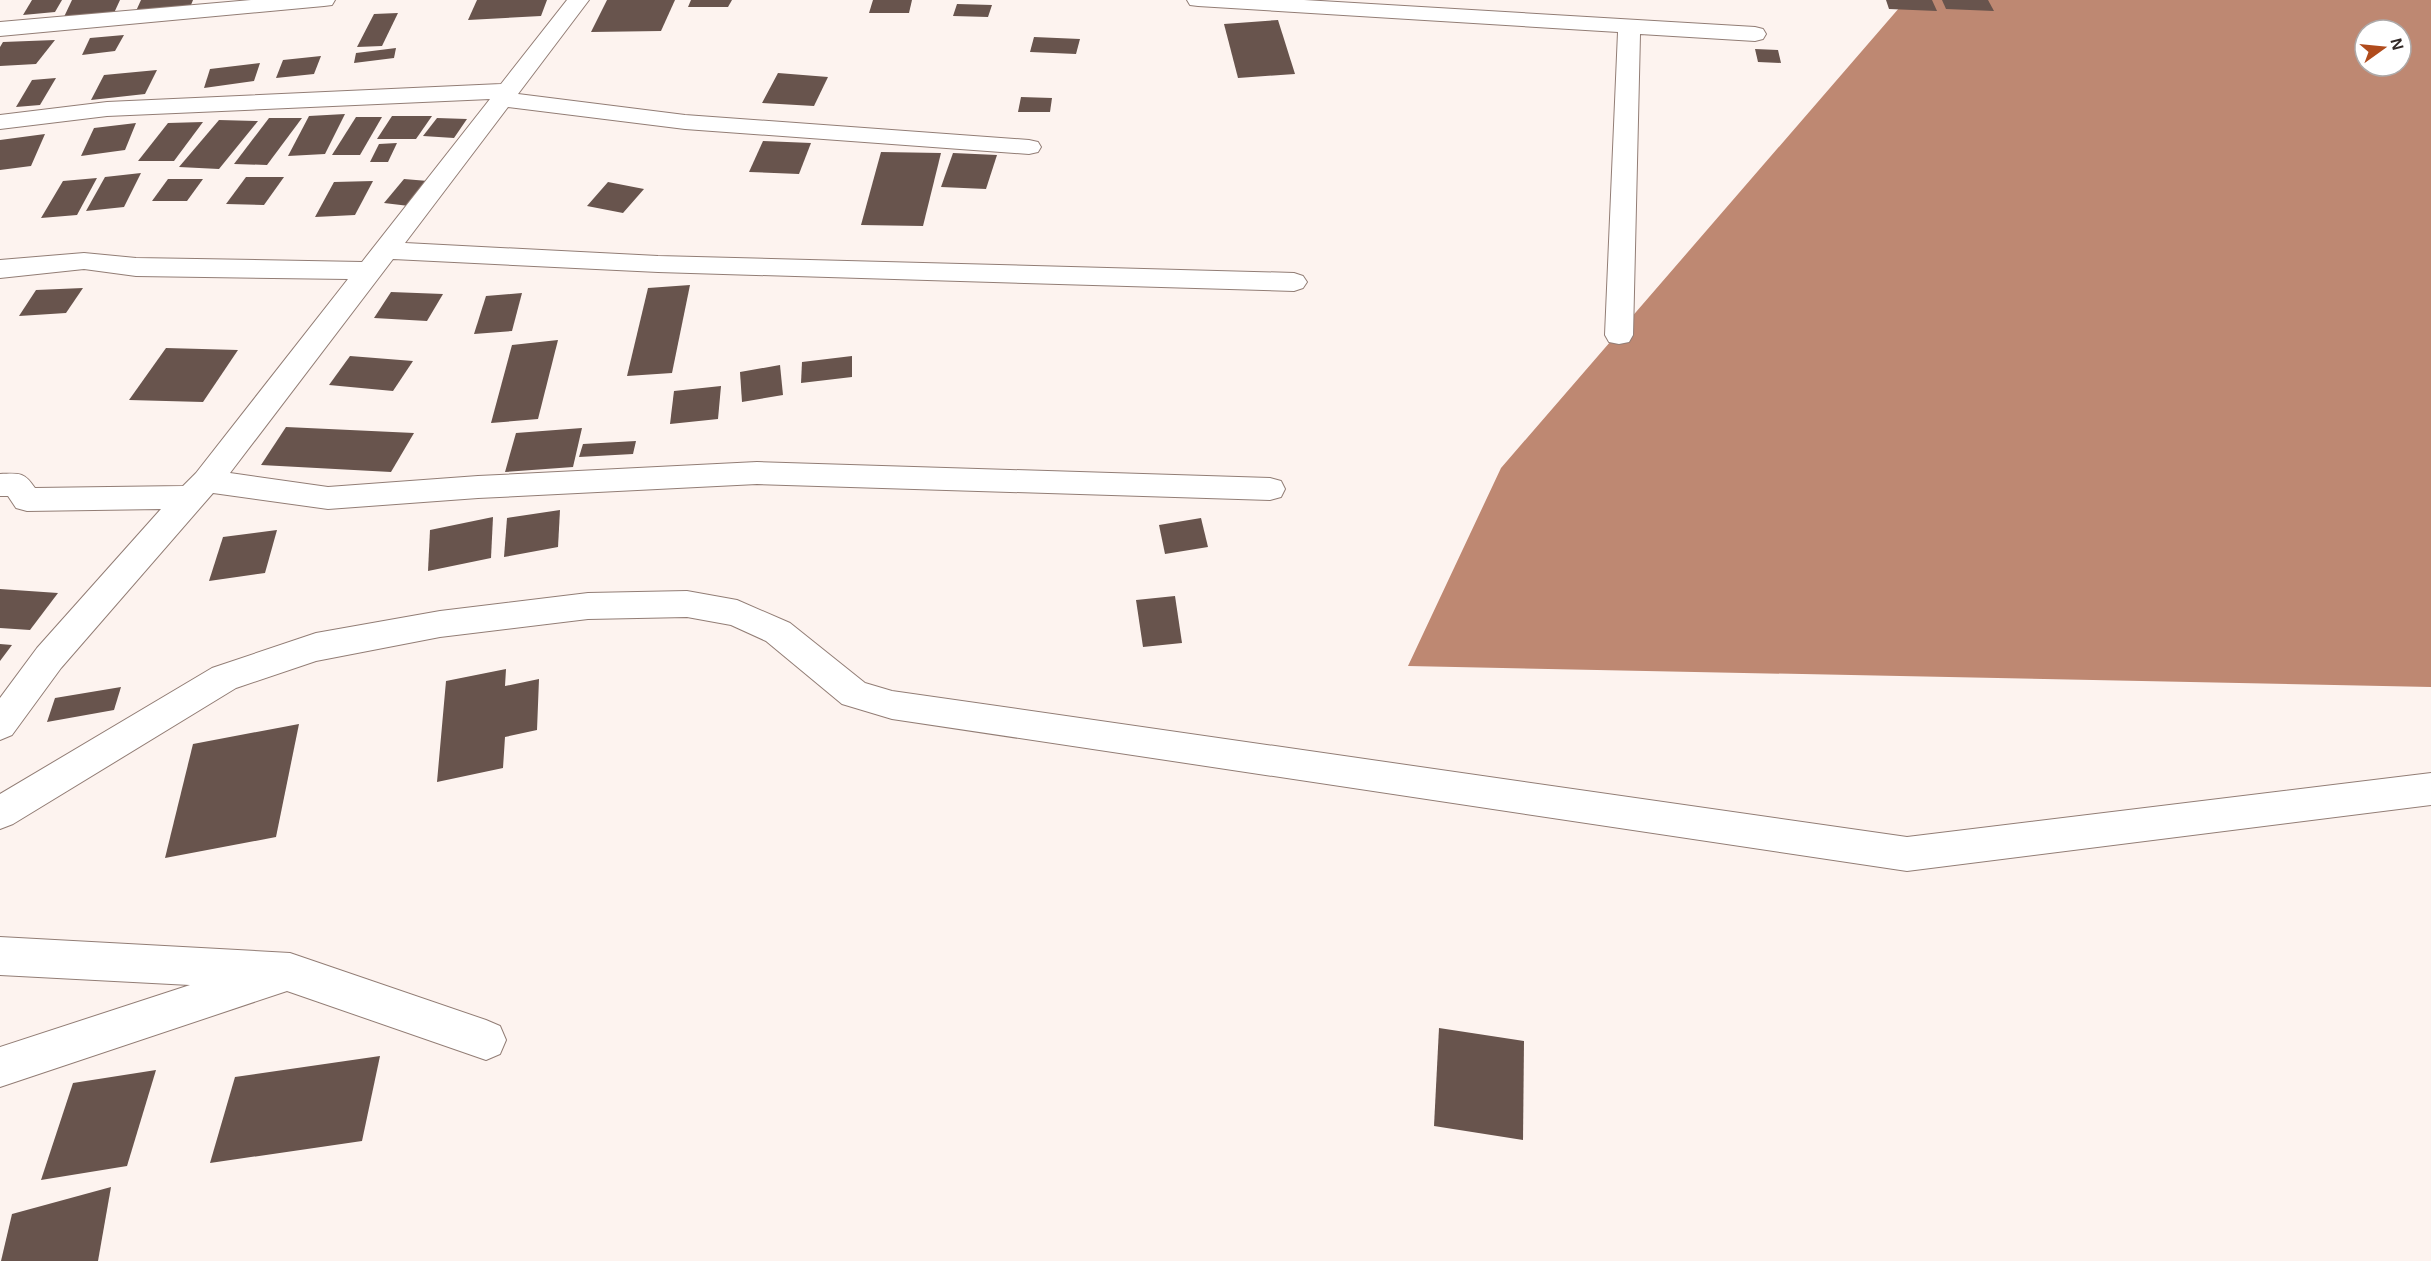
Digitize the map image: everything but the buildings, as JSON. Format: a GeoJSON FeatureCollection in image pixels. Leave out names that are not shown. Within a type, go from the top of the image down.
{"type":"FeatureCollection","features":[{"type":"Feature","properties":{"kind":"street"},"geometry":{"type":"LineString","coordinates":[[0,29],[324,0]]}},
{"type":"Feature","properties":{"kind":"street"},"geometry":{"type":"LineString","coordinates":[[0,725],[49,658],[198,489],[578,0]]}},
{"type":"Feature","properties":{"kind":"street"},"geometry":{"type":"LineString","coordinates":[[1198,0],[1755,34]]}},
{"type":"Feature","properties":{"kind":"street"},"geometry":{"type":"LineString","coordinates":[[1619,335],[1629,26]]}},
{"type":"Feature","properties":{"kind":"street"},"geometry":{"type":"LineString","coordinates":[[0,122],[107,109],[505,95],[685,122],[1029,147]]}},
{"type":"Feature","properties":{"kind":"street"},"geometry":{"type":"LineString","coordinates":[[0,269],[84,261],[136,267],[377,260],[658,264],[1294,282]]}},
{"type":"Feature","properties":{"kind":"street"},"geometry":{"type":"LineString","coordinates":[[5,490],[27,500],[198,489],[328,498],[478,487],[757,473],[1270,489]]}},
{"type":"Feature","properties":{"kind":"street"},"geometry":{"type":"LineString","coordinates":[[0,813],[224,678],[316,647],[440,624],[588,606],[687,604],[737,613],[778,632],[854,694],[892,705],[1907,854],[2431,789]]}},
{"type":"Feature","properties":{"kind":"street"},"geometry":{"type":"LineString","coordinates":[[0,956],[290,972],[486,1040]]}},
{"type":"Feature","properties":{"kind":"street"},"geometry":{"type":"LineString","coordinates":[[0,1067],[290,972]]}},
{"type":"Feature","properties":{"kind":"shaded area"},"geometry":{"type":"Polygon","coordinates":[[[1906,0],[2431,0],[2431,687],[1408,666],[1501,468],[1906,0]]]}}]}
